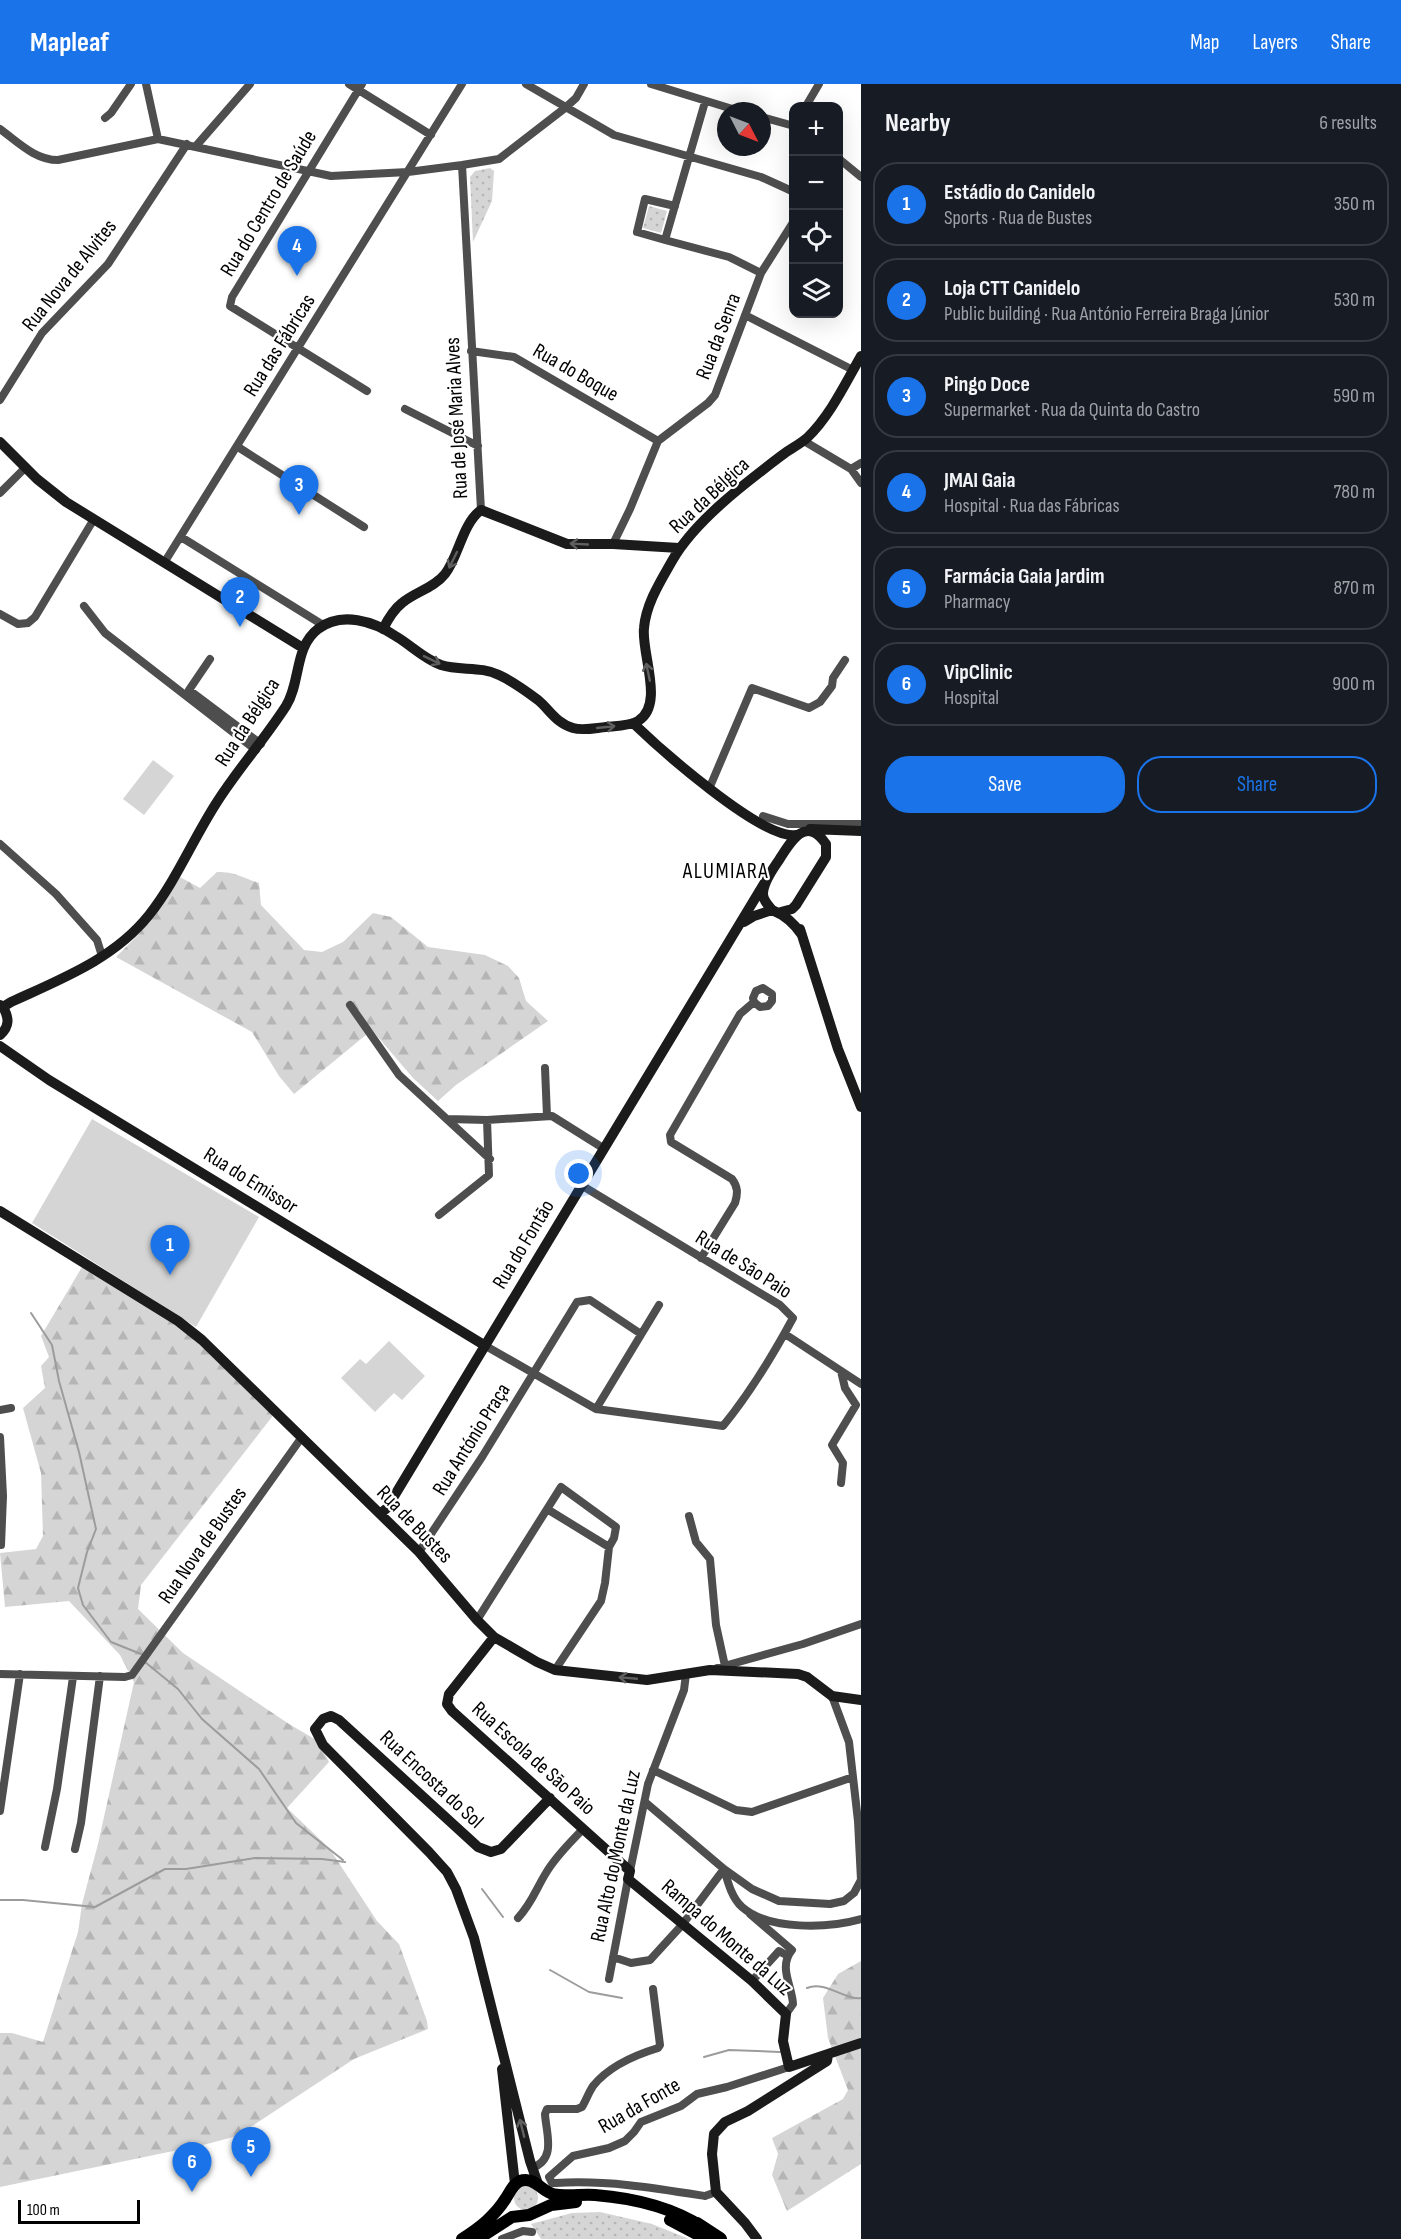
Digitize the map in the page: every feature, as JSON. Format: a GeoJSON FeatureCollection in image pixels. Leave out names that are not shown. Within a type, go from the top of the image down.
{"type":"FeatureCollection","features":[{"type":"Feature","properties":{"kind":"highway"},"geometry":{"type":"LineString","coordinates":[[698,2224],[718,2239]]}},
{"type":"Feature","properties":{"kind":"main road","name":"Rua da Bélgica"},"geometry":{"type":"LineString","coordinates":[[633,723],[644,716],[652,693],[645,655],[643,632],[645,617],[679,548],[727,499],[789,450],[804,441],[831,407],[861,356]]}},
{"type":"Feature","properties":{"kind":"main road"},"geometry":{"type":"LineString","coordinates":[[0,442],[52,492],[303,648]]}},
{"type":"Feature","properties":{"kind":"main road"},"geometry":{"type":"LineString","coordinates":[[481,510],[567,544],[679,548]]}},
{"type":"Feature","properties":{"kind":"main road","name":"Rua de José Maria Alves"},"geometry":{"type":"LineString","coordinates":[[383,629],[403,602],[434,584],[450,568],[473,519],[481,510]]}},
{"type":"Feature","properties":{"kind":"main road"},"geometry":{"type":"LineString","coordinates":[[323,625],[334,620],[352,619],[383,629],[432,662],[502,676],[541,703],[553,718],[574,728],[581,730],[633,723],[709,789],[773,831],[789,835],[814,829],[861,831]]}},
{"type":"Feature","properties":{"kind":"main road","name":"Rua da Bélgica"},"geometry":{"type":"LineString","coordinates":[[0,1035],[7,1028],[8,1022],[8,1016],[2,1006],[74,973],[102,956],[122,942],[151,913],[217,801],[258,747],[294,690],[303,648],[309,637],[323,625]]}},
{"type":"Feature","properties":{"kind":"main road"},"geometry":{"type":"LineString","coordinates":[[773,831],[781,857]]}},
{"type":"Feature","properties":{"kind":"main road"},"geometry":{"type":"LineString","coordinates":[[846,832],[836,840],[796,905],[802,935],[838,1049],[855,1097],[861,1107]]}},
{"type":"Feature","properties":{"kind":"main road"},"geometry":{"type":"LineString","coordinates":[[800,833],[816,833],[821,837],[827,847],[826,857]]}},
{"type":"Feature","properties":{"kind":"main road","name":"Rua do Fontão"},"geometry":{"type":"LineString","coordinates":[[380,1514],[387,1508],[768,877],[800,833]]}},
{"type":"Feature","properties":{"kind":"main road"},"geometry":{"type":"LineString","coordinates":[[768,877],[763,892],[764,900],[795,925],[802,935]]}},
{"type":"Feature","properties":{"kind":"main road","name":"Rua do Fontão"},"geometry":{"type":"LineString","coordinates":[[736,932],[754,916],[792,909],[796,905]]}},
{"type":"Feature","properties":{"kind":"main road","name":"Rua do Emissor"},"geometry":{"type":"LineString","coordinates":[[0,1046],[49,1080],[484,1345]]}},
{"type":"Feature","properties":{"kind":"main road","name":"Rua de Bustes"},"geometry":{"type":"LineString","coordinates":[[0,1211],[178,1321],[202,1340],[419,1552],[494,1637],[555,1670],[647,1680],[710,1670]]}},
{"type":"Feature","properties":{"kind":"main road","name":"Rua Escola de São Paio"},"geometry":{"type":"LineString","coordinates":[[494,1637],[449,1694],[447,1704],[583,1829],[629,1875]]}},
{"type":"Feature","properties":{"kind":"main road"},"geometry":{"type":"LineString","coordinates":[[710,1670],[803,1674],[832,1696],[861,1700]]}},
{"type":"Feature","properties":{"kind":"main road","name":"Rua Encosta do Sol"},"geometry":{"type":"LineString","coordinates":[[495,2024],[470,1925],[452,1880],[429,1852],[323,1745],[315,1728],[323,1719],[331,1716],[339,1720],[478,1847],[491,1852],[501,1849],[550,1798]]}},
{"type":"Feature","properties":{"kind":"main road","name":"Rampa do Monte da Luz"},"geometry":{"type":"LineString","coordinates":[[629,1875],[682,1924],[752,1981],[786,2014],[783,2041],[789,2067]]}},
{"type":"Feature","properties":{"kind":"main road"},"geometry":{"type":"LineString","coordinates":[[495,2024],[532,2168],[544,2200],[542,2206],[531,2214],[518,2213],[513,2209],[509,2199],[513,2187],[495,2024]]}},
{"type":"Feature","properties":{"kind":"main road","name":"Rua da Fonte"},"geometry":{"type":"LineString","coordinates":[[789,2067],[861,2043]]}},
{"type":"Feature","properties":{"kind":"main road"},"geometry":{"type":"LineString","coordinates":[[757,2239],[746,2223],[716,2192],[712,2154],[714,2134],[725,2122],[748,2111],[827,2061],[828,2055]]}},
{"type":"Feature","properties":{"kind":"main road"},"geometry":{"type":"LineString","coordinates":[[462,2239],[495,2213],[513,2187],[526,2180],[551,2193],[631,2200],[673,2212],[698,2224]]}},
{"type":"Feature","properties":{"kind":"main road"},"geometry":{"type":"LineString","coordinates":[[478,2239],[512,2217],[531,2214],[551,2205],[569,2203],[621,2206],[671,2220],[706,2239]]}},
{"type":"Feature","properties":{"kind":"street"},"geometry":{"type":"LineString","coordinates":[[105,118],[131,84]]}},
{"type":"Feature","properties":{"kind":"street"},"geometry":{"type":"LineString","coordinates":[[146,84],[158,139]]}},
{"type":"Feature","properties":{"kind":"street"},"geometry":{"type":"LineString","coordinates":[[196,146],[250,84]]}},
{"type":"Feature","properties":{"kind":"street"},"geometry":{"type":"LineString","coordinates":[[349,84],[361,87],[431,135]]}},
{"type":"Feature","properties":{"kind":"street","name":"Rua das Fábricas"},"geometry":{"type":"LineString","coordinates":[[164,563],[462,84]]}},
{"type":"Feature","properties":{"kind":"street"},"geometry":{"type":"LineString","coordinates":[[526,84],[614,135],[761,177],[789,190]]}},
{"type":"Feature","properties":{"kind":"street"},"geometry":{"type":"LineString","coordinates":[[0,129],[38,157],[48,160],[58,160],[158,139],[331,176],[408,172],[499,159],[565,108],[576,98],[584,84]]}},
{"type":"Feature","properties":{"kind":"street"},"geometry":{"type":"LineString","coordinates":[[651,84],[717,105]]}},
{"type":"Feature","properties":{"kind":"street"},"geometry":{"type":"LineString","coordinates":[[808,102],[819,84]]}},
{"type":"Feature","properties":{"kind":"street","name":"Rua do Centro de Saúde"},"geometry":{"type":"LineString","coordinates":[[297,350],[230,306],[232,297],[361,87]]}},
{"type":"Feature","properties":{"kind":"street"},"geometry":{"type":"LineString","coordinates":[[665,240],[705,102]]}},
{"type":"Feature","properties":{"kind":"street"},"geometry":{"type":"LineString","coordinates":[[771,120],[789,125]]}},
{"type":"Feature","properties":{"kind":"street","name":"Rua Nova de Alvites"},"geometry":{"type":"LineString","coordinates":[[0,400],[42,333],[108,264],[187,144]]}},
{"type":"Feature","properties":{"kind":"street"},"geometry":{"type":"LineString","coordinates":[[843,161],[861,177]]}},
{"type":"Feature","properties":{"kind":"street","name":"Rua de José Maria Alves"},"geometry":{"type":"LineString","coordinates":[[462,165],[481,510]]}},
{"type":"Feature","properties":{"kind":"street"},"geometry":{"type":"LineString","coordinates":[[675,206],[645,199],[637,232],[729,257],[761,273]]}},
{"type":"Feature","properties":{"kind":"street","name":"Rua da Senra"},"geometry":{"type":"LineString","coordinates":[[658,441],[708,403],[715,395],[761,273],[789,229]]}},
{"type":"Feature","properties":{"kind":"street"},"geometry":{"type":"LineString","coordinates":[[746,315],[853,370]]}},
{"type":"Feature","properties":{"kind":"street"},"geometry":{"type":"LineString","coordinates":[[297,350],[367,392]]}},
{"type":"Feature","properties":{"kind":"street","name":"Rua do Boque"},"geometry":{"type":"LineString","coordinates":[[471,351],[486,351],[514,357],[658,441]]}},
{"type":"Feature","properties":{"kind":"street"},"geometry":{"type":"LineString","coordinates":[[405,409],[478,446]]}},
{"type":"Feature","properties":{"kind":"street"},"geometry":{"type":"LineString","coordinates":[[613,544],[658,441]]}},
{"type":"Feature","properties":{"kind":"street"},"geometry":{"type":"LineString","coordinates":[[804,441],[851,470],[861,483]]}},
{"type":"Feature","properties":{"kind":"street"},"geometry":{"type":"LineString","coordinates":[[238,447],[364,527]]}},
{"type":"Feature","properties":{"kind":"street"},"geometry":{"type":"LineString","coordinates":[[851,470],[861,463]]}},
{"type":"Feature","properties":{"kind":"street"},"geometry":{"type":"LineString","coordinates":[[0,493],[26,467]]}},
{"type":"Feature","properties":{"kind":"street"},"geometry":{"type":"LineString","coordinates":[[0,614],[18,624],[28,623],[35,617],[94,519]]}},
{"type":"Feature","properties":{"kind":"street"},"geometry":{"type":"LineString","coordinates":[[181,537],[323,625]]}},
{"type":"Feature","properties":{"kind":"street"},"geometry":{"type":"LineString","coordinates":[[84,606],[105,633],[258,747]]}},
{"type":"Feature","properties":{"kind":"street"},"geometry":{"type":"LineString","coordinates":[[210,659],[189,690],[258,747]]}},
{"type":"Feature","properties":{"kind":"street"},"geometry":{"type":"LineString","coordinates":[[709,789],[752,688],[809,708],[820,702],[832,686],[833,678],[845,660]]}},
{"type":"Feature","properties":{"kind":"street"},"geometry":{"type":"LineString","coordinates":[[762,816],[788,824],[861,824]]}},
{"type":"Feature","properties":{"kind":"street"},"geometry":{"type":"LineString","coordinates":[[0,844],[56,894],[97,940],[102,956]]}},
{"type":"Feature","properties":{"kind":"street"},"geometry":{"type":"LineString","coordinates":[[701,1258],[735,1203],[737,1187],[732,1179],[671,1142],[670,1136],[740,1014],[754,1002]]}},
{"type":"Feature","properties":{"kind":"street"},"geometry":{"type":"LineString","coordinates":[[350,1005],[399,1075],[490,1159]]}},
{"type":"Feature","properties":{"kind":"street"},"geometry":{"type":"LineString","coordinates":[[545,1068],[547,1116]]}},
{"type":"Feature","properties":{"kind":"street"},"geometry":{"type":"LineString","coordinates":[[448,1119],[487,1120],[552,1116],[603,1148]]}},
{"type":"Feature","properties":{"kind":"street"},"geometry":{"type":"LineString","coordinates":[[439,1215],[489,1175],[487,1120]]}},
{"type":"Feature","properties":{"kind":"street","name":"Rua de São Paio"},"geometry":{"type":"LineString","coordinates":[[581,1185],[780,1305],[793,1318],[785,1334],[861,1384]]}},
{"type":"Feature","properties":{"kind":"street","name":"Rua António Praça"},"geometry":{"type":"LineString","coordinates":[[419,1552],[482,1457],[577,1302],[590,1300],[641,1334]]}},
{"type":"Feature","properties":{"kind":"street"},"geometry":{"type":"LineString","coordinates":[[597,1409],[659,1305]]}},
{"type":"Feature","properties":{"kind":"street"},"geometry":{"type":"LineString","coordinates":[[484,1345],[597,1409],[723,1426],[785,1334]]}},
{"type":"Feature","properties":{"kind":"street"},"geometry":{"type":"LineString","coordinates":[[841,1371],[845,1388],[856,1405],[832,1444],[843,1463],[841,1483]]}},
{"type":"Feature","properties":{"kind":"street"},"geometry":{"type":"LineString","coordinates":[[0,1410],[11,1408]]}},
{"type":"Feature","properties":{"kind":"street"},"geometry":{"type":"LineString","coordinates":[[0,1437],[3,1496],[1,1545]]}},
{"type":"Feature","properties":{"kind":"street","name":"Rua Nova de Bustes"},"geometry":{"type":"LineString","coordinates":[[100,1676],[132,1675],[302,1437]]}},
{"type":"Feature","properties":{"kind":"street"},"geometry":{"type":"LineString","coordinates":[[477,1620],[561,1487],[616,1527],[609,1547],[601,1601],[555,1670]]}},
{"type":"Feature","properties":{"kind":"street"},"geometry":{"type":"LineString","coordinates":[[547,1509],[609,1547]]}},
{"type":"Feature","properties":{"kind":"street"},"geometry":{"type":"LineString","coordinates":[[689,1516],[696,1542],[710,1559],[716,1625],[725,1666]]}},
{"type":"Feature","properties":{"kind":"street","name":"Rua de Bustes"},"geometry":{"type":"LineString","coordinates":[[710,1670],[803,1644],[861,1624]]}},
{"type":"Feature","properties":{"kind":"street"},"geometry":{"type":"LineString","coordinates":[[0,1674],[100,1676],[81,1823],[75,1849]]}},
{"type":"Feature","properties":{"kind":"street"},"geometry":{"type":"LineString","coordinates":[[0,1811],[20,1674]]}},
{"type":"Feature","properties":{"kind":"street","name":"Rua Alto do Monte da Luz"},"geometry":{"type":"LineString","coordinates":[[609,1979],[629,1875],[653,1770],[684,1690],[686,1674]]}},
{"type":"Feature","properties":{"kind":"street"},"geometry":{"type":"LineString","coordinates":[[45,1847],[57,1789],[73,1677]]}},
{"type":"Feature","properties":{"kind":"street"},"geometry":{"type":"LineString","coordinates":[[645,1802],[724,1869],[752,1889],[780,1901],[830,1904],[844,1901],[854,1893],[861,1881],[858,1821],[849,1742],[832,1696]]}},
{"type":"Feature","properties":{"kind":"street"},"geometry":{"type":"LineString","coordinates":[[653,1770],[736,1810],[752,1812],[853,1777]]}},
{"type":"Feature","properties":{"kind":"street"},"geometry":{"type":"LineString","coordinates":[[518,1918],[530,1905],[544,1874],[583,1829]]}},
{"type":"Feature","properties":{"kind":"street"},"geometry":{"type":"LineString","coordinates":[[724,1869],[734,1897],[743,1908],[792,1950],[784,1966],[793,2004],[786,2014]]}},
{"type":"Feature","properties":{"kind":"street"},"geometry":{"type":"LineString","coordinates":[[613,1957],[631,1963],[650,1960],[682,1924],[724,1869]]}},
{"type":"Feature","properties":{"kind":"street"},"geometry":{"type":"LineString","coordinates":[[743,1908],[767,1921],[802,1926],[842,1925],[861,1919]]}},
{"type":"Feature","properties":{"kind":"street"},"geometry":{"type":"LineString","coordinates":[[752,1981],[779,1952],[788,1956]]}},
{"type":"Feature","properties":{"kind":"street"},"geometry":{"type":"LineString","coordinates":[[532,2168],[538,2166],[549,2151],[545,2114],[548,2109],[582,2107],[592,2087],[623,2061],[658,2048],[660,2045],[653,1989]]}},
{"type":"Feature","properties":{"kind":"street","name":"Rua da Fonte"},"geometry":{"type":"LineString","coordinates":[[716,2192],[705,2196],[627,2184],[591,2181],[552,2183],[549,2177],[573,2156],[609,2148],[625,2141],[641,2122],[681,2106],[697,2094],[789,2067]]}},
{"type":"Feature","properties":{"kind":"street"},"geometry":{"type":"LineString","coordinates":[[502,2239],[523,2230],[532,2232]]}},
{"type":"Feature","properties":{"kind":"green space"},"geometry":{"type":"Polygon","coordinates":[[[490,168],[494,171],[492,201],[473,242],[470,177],[475,171],[490,168]]]}},
{"type":"Feature","properties":{"kind":"green space"},"geometry":{"type":"Polygon","coordinates":[[[649,206],[667,211],[661,233],[643,228],[649,206]]]}},
{"type":"Feature","properties":{"kind":"green space"},"geometry":{"type":"Polygon","coordinates":[[[153,760],[174,776],[144,815],[123,799],[153,760]]]}},
{"type":"Feature","properties":{"kind":"green space"},"geometry":{"type":"Polygon","coordinates":[[[217,872],[234,874],[259,883],[261,905],[304,950],[322,952],[343,942],[373,913],[391,917],[428,947],[485,955],[508,966],[519,978],[526,1001],[548,1021],[456,1085],[438,1101],[413,1078],[372,1030],[294,1094],[279,1076],[252,1032],[116,957],[139,934],[180,877],[200,888],[217,872]]]}},
{"type":"Feature","properties":{"kind":"green space"},"geometry":{"type":"Polygon","coordinates":[[[92,1119],[259,1217],[196,1327],[32,1223],[92,1119]]]}},
{"type":"Feature","properties":{"kind":"green space"},"geometry":{"type":"Polygon","coordinates":[[[82,1267],[192,1332],[275,1413],[141,1585],[138,1609],[183,1653],[318,1741],[329,1762],[287,1808],[329,1848],[377,1921],[399,1944],[428,2029],[354,2059],[237,2136],[0,2187],[0,2033],[12,2033],[43,2042],[78,1932],[82,1904],[98,1844],[134,1682],[120,1655],[69,1601],[5,1607],[0,1553],[36,1549],[43,1536],[41,1473],[23,1408],[45,1388],[41,1366],[49,1357],[41,1336],[82,1267]]]}},
{"type":"Feature","properties":{"kind":"green space"},"geometry":{"type":"Polygon","coordinates":[[[389,1341],[425,1376],[402,1400],[394,1393],[375,1412],[341,1378],[360,1359],[366,1364],[389,1341]]]}},
{"type":"Feature","properties":{"kind":"green space"},"geometry":{"type":"Polygon","coordinates":[[[861,1961],[861,2164],[787,2211],[772,2175],[778,2154],[772,2138],[843,2099],[848,2090],[828,2038],[823,1998],[838,1974],[861,1961]]]}},
{"type":"Feature","properties":{"kind":"green space"},"geometry":{"type":"Polygon","coordinates":[[[526,2186],[531,2187],[537,2193],[537,2203],[531,2209],[526,2210],[521,2209],[515,2203],[514,2198],[515,2193],[521,2187],[526,2186]]]}},
{"type":"Feature","properties":{"kind":"green space"},"geometry":{"type":"Polygon","coordinates":[[[600,2212],[652,2224],[689,2239],[541,2239],[531,2224],[572,2213],[600,2212]]]}},
{"type":"Feature","properties":{"kind":"waterway"},"geometry":{"type":"LineString","coordinates":[[31,1313],[52,1345],[96,1529],[87,1552],[78,1588],[83,1605],[111,1642],[141,1654]]}},
{"type":"Feature","properties":{"kind":"waterway"},"geometry":{"type":"LineString","coordinates":[[145,1662],[178,1689],[202,1719],[259,1769],[296,1823],[343,1860]]}},
{"type":"Feature","properties":{"kind":"waterway"},"geometry":{"type":"LineString","coordinates":[[0,1900],[95,1907],[165,1869],[186,1869],[255,1858],[322,1859],[345,1862]]}},
{"type":"Feature","properties":{"kind":"waterway"},"geometry":{"type":"LineString","coordinates":[[482,1889],[503,1917]]}},
{"type":"Feature","properties":{"kind":"waterway"},"geometry":{"type":"LineString","coordinates":[[550,1970],[589,1992],[622,1998]]}},
{"type":"Feature","properties":{"kind":"waterway"},"geometry":{"type":"LineString","coordinates":[[807,1988],[814,1986],[828,1988],[849,1997],[861,1998]]}},
{"type":"Feature","properties":{"kind":"waterway"},"geometry":{"type":"LineString","coordinates":[[704,2057],[729,2050],[780,2052]]}},
{"type":"Feature","properties":{"kind":"place","name":"JMAI Gaia"},"geometry":{"type":"Point","coordinates":[297,276]}},
{"type":"Feature","properties":{"kind":"place","name":"Pingo Doce"},"geometry":{"type":"Point","coordinates":[299,515]}},
{"type":"Feature","properties":{"kind":"place","name":"Loja CTT Canidelo"},"geometry":{"type":"Point","coordinates":[240,627]}},
{"type":"Feature","properties":{"kind":"place","name":"Estádio do Canidelo"},"geometry":{"type":"Point","coordinates":[170,1275]}},
{"type":"Feature","properties":{"kind":"place","name":"Farmácia Gaia Jardim"},"geometry":{"type":"Point","coordinates":[251,2177]}},
{"type":"Feature","properties":{"kind":"place","name":"VipClinic"},"geometry":{"type":"Point","coordinates":[192,2192]}},
{"type":"Feature","properties":{"kind":"district","name":"ALUMIARA"},"geometry":{"type":"Point","coordinates":[726,870]}}]}
